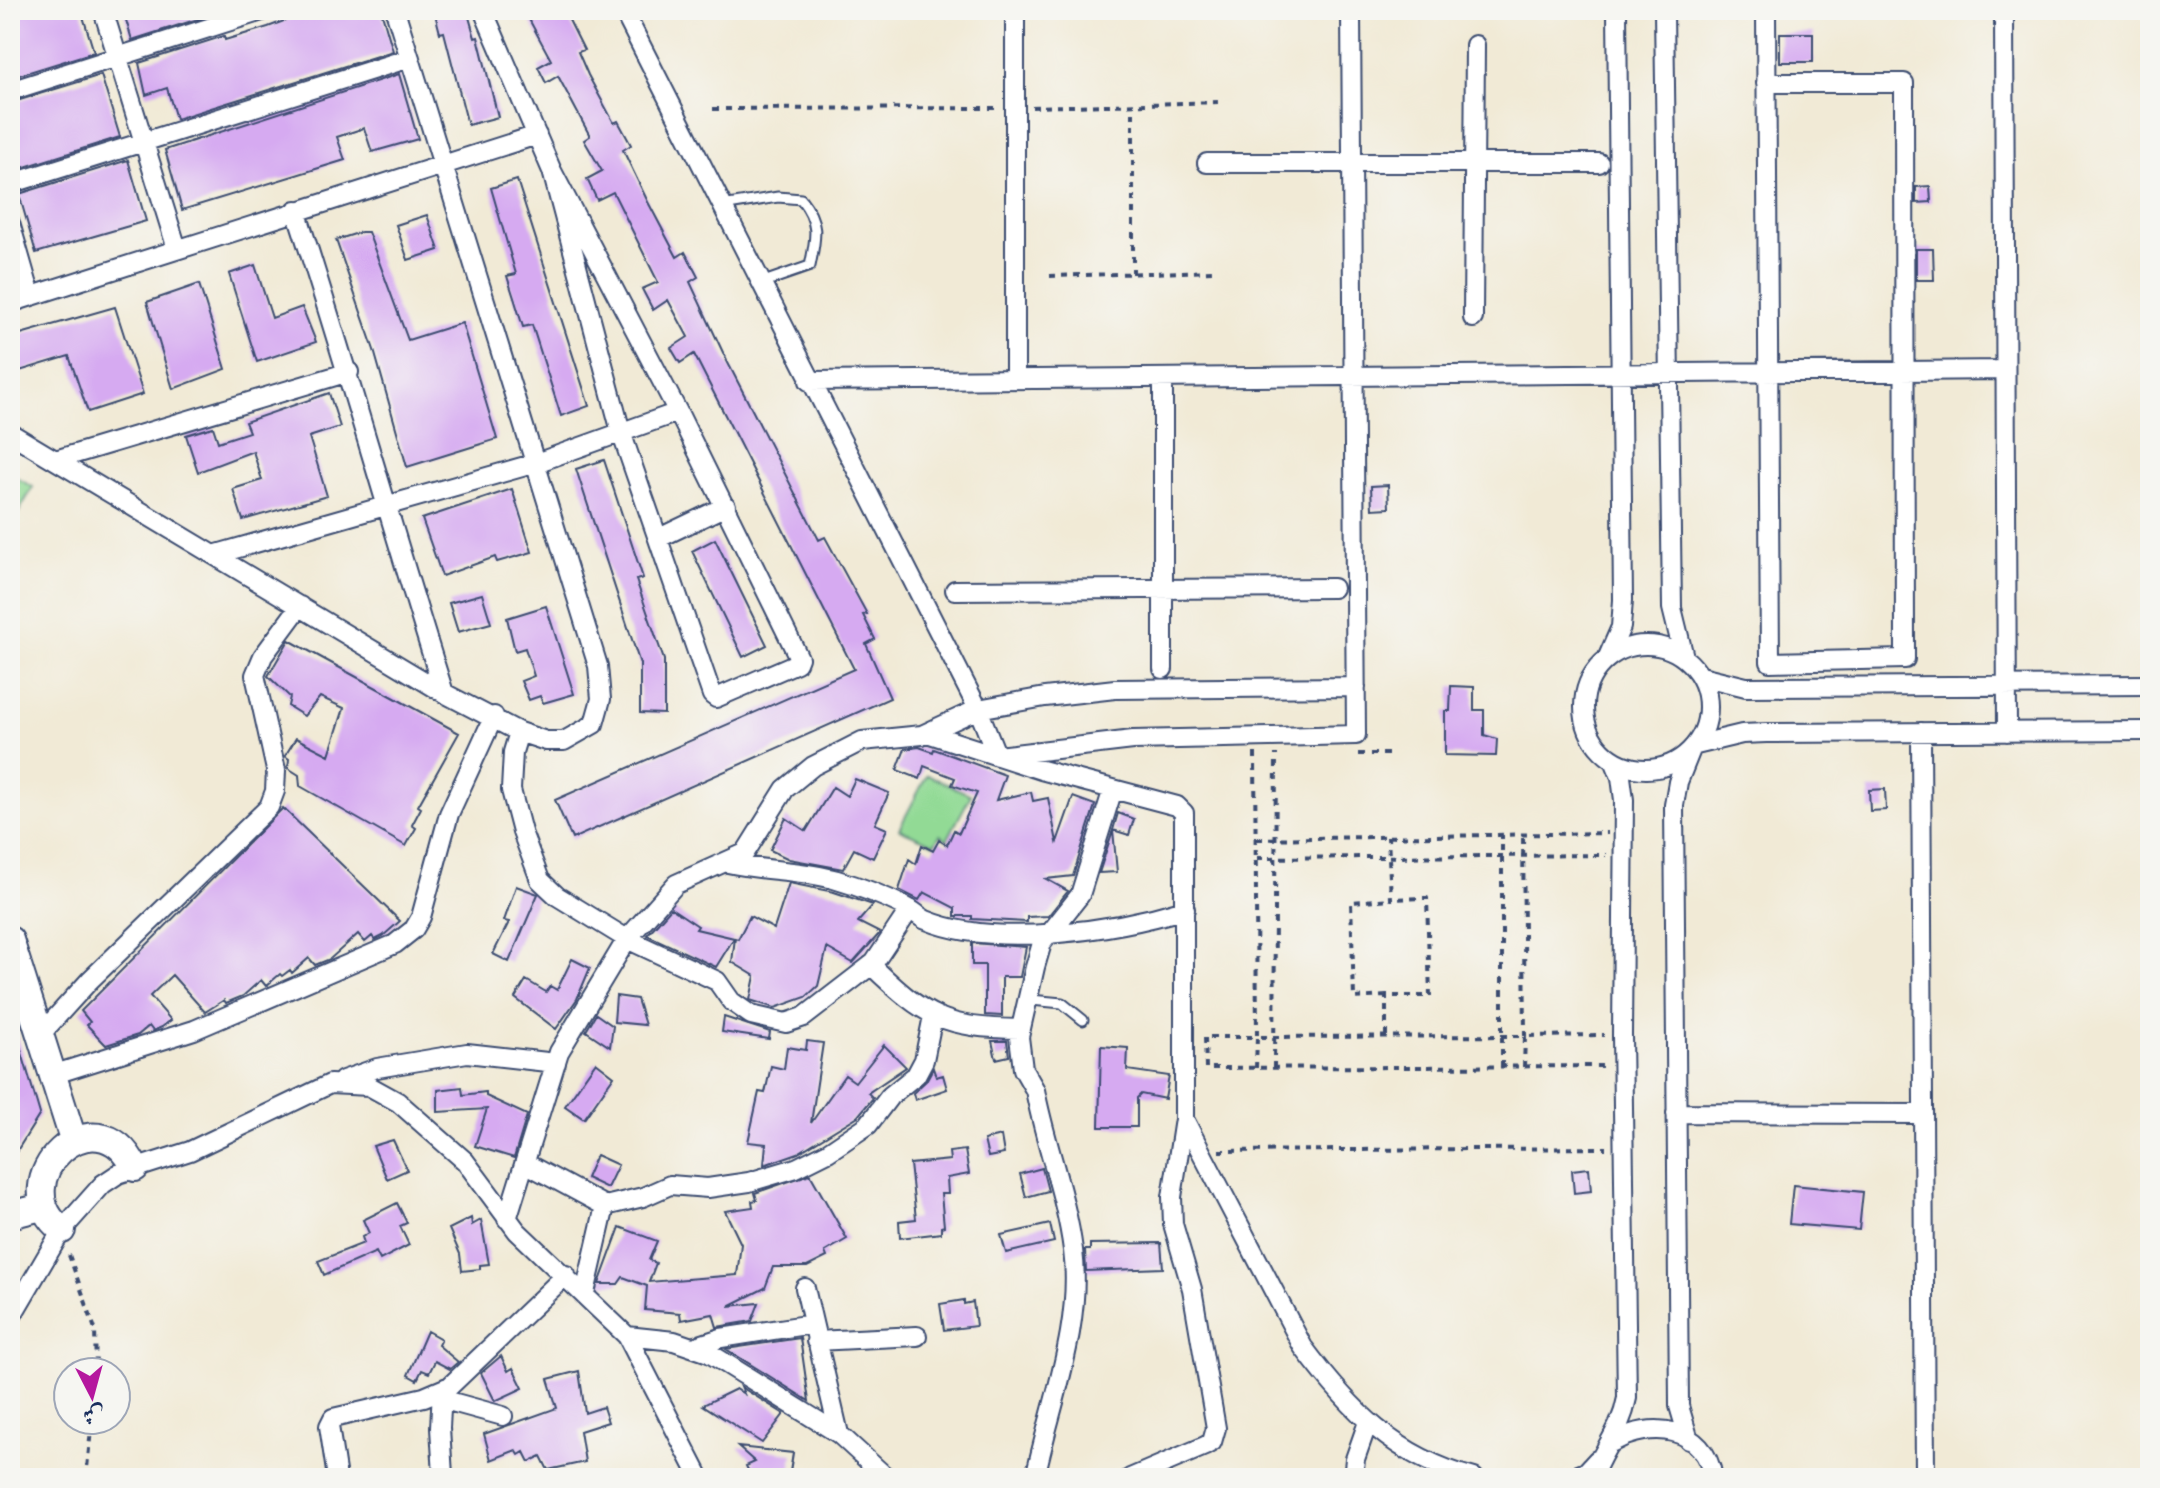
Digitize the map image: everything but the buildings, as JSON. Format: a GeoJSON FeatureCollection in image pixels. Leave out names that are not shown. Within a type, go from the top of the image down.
{"type":"FeatureCollection","features":[{"type":"Feature","properties":{"kind":"street"},"geometry":{"type":"LineString","coordinates":[[103,10],[177,249]]}},
{"type":"Feature","properties":{"kind":"street"},"geometry":{"type":"LineString","coordinates":[[10,91],[265,10]]}},
{"type":"Feature","properties":{"kind":"street"},"geometry":{"type":"LineString","coordinates":[[10,433],[217,554],[444,693],[494,716],[519,732],[546,741],[573,738],[594,724],[601,699],[598,666],[395,10]]}},
{"type":"Feature","properties":{"kind":"street"},"geometry":{"type":"LineString","coordinates":[[483,10],[552,171],[726,506],[799,658],[797,663],[713,697],[621,432],[552,171]]}},
{"type":"Feature","properties":{"kind":"street"},"geometry":{"type":"LineString","coordinates":[[623,10],[978,709],[997,756]]}},
{"type":"Feature","properties":{"kind":"street"},"geometry":{"type":"LineString","coordinates":[[1015,10],[1015,379]]}},
{"type":"Feature","properties":{"kind":"street"},"geometry":{"type":"LineString","coordinates":[[997,756],[1133,740],[1356,735],[1351,10]]}},
{"type":"Feature","properties":{"kind":"street"},"geometry":{"type":"LineString","coordinates":[[1607,659],[1621,627],[1623,600],[1617,10]]}},
{"type":"Feature","properties":{"kind":"street"},"geometry":{"type":"LineString","coordinates":[[1664,10],[1672,608],[1684,657]]}},
{"type":"Feature","properties":{"kind":"street"},"geometry":{"type":"LineString","coordinates":[[1766,10],[1766,83],[1770,662],[1905,659],[1904,83],[1766,83]]}},
{"type":"Feature","properties":{"kind":"street"},"geometry":{"type":"LineString","coordinates":[[2004,10],[2007,732]]}},
{"type":"Feature","properties":{"kind":"street"},"geometry":{"type":"LineString","coordinates":[[1473,318],[1475,45]]}},
{"type":"Feature","properties":{"kind":"street"},"geometry":{"type":"LineString","coordinates":[[10,184],[410,58]]}},
{"type":"Feature","properties":{"kind":"street"},"geometry":{"type":"LineString","coordinates":[[10,303],[537,135]]}},
{"type":"Feature","properties":{"kind":"street"},"geometry":{"type":"LineString","coordinates":[[1207,163],[1599,163]]}},
{"type":"Feature","properties":{"kind":"street"},"geometry":{"type":"LineString","coordinates":[[296,210],[349,372],[385,508],[444,693]]}},
{"type":"Feature","properties":{"kind":"street"},"geometry":{"type":"LineString","coordinates":[[10,223],[31,296]]}},
{"type":"Feature","properties":{"kind":"street"},"geometry":{"type":"LineString","coordinates":[[809,381],[2005,370]]}},
{"type":"Feature","properties":{"kind":"street"},"geometry":{"type":"LineString","coordinates":[[55,460],[349,372]]}},
{"type":"Feature","properties":{"kind":"street"},"geometry":{"type":"LineString","coordinates":[[1163,378],[1163,669]]}},
{"type":"Feature","properties":{"kind":"street"},"geometry":{"type":"LineString","coordinates":[[217,554],[536,463],[678,412]]}},
{"type":"Feature","properties":{"kind":"street"},"geometry":{"type":"LineString","coordinates":[[659,538],[726,506]]}},
{"type":"Feature","properties":{"kind":"street"},"geometry":{"type":"LineString","coordinates":[[955,590],[1333,588]]}},
{"type":"Feature","properties":{"kind":"street"},"geometry":{"type":"LineString","coordinates":[[40,1035],[90,980],[269,807],[275,791],[276,770],[255,675],[263,656],[300,606]]}},
{"type":"Feature","properties":{"kind":"street"},"geometry":{"type":"LineString","coordinates":[[1689,1440],[1679,1406],[1674,805],[1678,782],[1693,748],[1706,727],[1709,708],[1701,676],[1684,657],[1665,647],[1645,645],[1624,648],[1607,659],[1594,674],[1586,692],[1584,711],[1588,731],[1599,747],[1614,760],[1629,767],[1653,768],[1677,761],[1693,748],[1742,734],[2150,731]]}},
{"type":"Feature","properties":{"kind":"street"},"geometry":{"type":"LineString","coordinates":[[1701,676],[1746,687],[2150,685]]}},
{"type":"Feature","properties":{"kind":"street"},"geometry":{"type":"LineString","coordinates":[[507,1219],[556,1063],[627,939],[676,884],[745,853],[785,789],[813,766],[862,741],[927,733],[978,709],[1115,689],[1356,687]]}},
{"type":"Feature","properties":{"kind":"street"},"geometry":{"type":"LineString","coordinates":[[52,1075],[194,1030],[395,944],[408,935],[421,917],[449,814],[494,716]]}},
{"type":"Feature","properties":{"kind":"street"},"geometry":{"type":"LineString","coordinates":[[519,732],[513,752],[511,790],[536,873],[557,896],[627,939],[717,981],[731,1001],[751,1015],[786,1023],[809,1014],[871,965],[910,909]]}},
{"type":"Feature","properties":{"kind":"street"},"geometry":{"type":"LineString","coordinates":[[1921,732],[1925,1478]]}},
{"type":"Feature","properties":{"kind":"street"},"geometry":{"type":"LineString","coordinates":[[927,733],[997,756],[1177,806],[1184,813],[1184,1119],[1172,1197],[1173,1224],[1192,1289],[1216,1434],[1205,1446],[1130,1478]]}},
{"type":"Feature","properties":{"kind":"street"},"geometry":{"type":"LineString","coordinates":[[1571,1478],[1586,1472],[1613,1442],[1627,1398],[1622,1035],[1624,800],[1621,777],[1614,760]]}},
{"type":"Feature","properties":{"kind":"street"},"geometry":{"type":"LineString","coordinates":[[1035,1478],[1058,1389],[1069,1328],[1074,1262],[1035,1090],[1023,1069],[1021,1029],[1031,1000],[1042,943],[1080,895],[1113,789]]}},
{"type":"Feature","properties":{"kind":"street"},"geometry":{"type":"LineString","coordinates":[[728,863],[834,879],[910,909],[926,920],[978,931],[1049,934],[1138,923],[1185,909]]}},
{"type":"Feature","properties":{"kind":"street"},"geometry":{"type":"LineString","coordinates":[[10,940],[73,1139]]}},
{"type":"Feature","properties":{"kind":"street"},"geometry":{"type":"LineString","coordinates":[[871,965],[933,1016],[967,1027],[1021,1029]]}},
{"type":"Feature","properties":{"kind":"street"},"geometry":{"type":"LineString","coordinates":[[525,1163],[605,1206],[643,1197],[670,1185],[714,1187],[749,1182],[796,1168],[857,1135],[877,1117],[890,1096],[916,1075],[924,1060],[933,1016]]}},
{"type":"Feature","properties":{"kind":"street"},"geometry":{"type":"LineString","coordinates":[[10,1319],[62,1230],[103,1184],[135,1168],[190,1151],[330,1084],[377,1068],[467,1053],[556,1063]]}},
{"type":"Feature","properties":{"kind":"street"},"geometry":{"type":"LineString","coordinates":[[330,1084],[369,1086],[398,1102],[465,1161],[507,1219],[627,1336],[700,1478]]}},
{"type":"Feature","properties":{"kind":"street"},"geometry":{"type":"LineString","coordinates":[[1676,1113],[1921,1114]]}},
{"type":"Feature","properties":{"kind":"street"},"geometry":{"type":"LineString","coordinates":[[1184,1119],[1303,1347],[1353,1411],[1414,1454],[1474,1478]]}},
{"type":"Feature","properties":{"kind":"street"},"geometry":{"type":"LineString","coordinates":[[62,1230],[53,1225],[37,1194],[38,1176],[45,1160],[57,1147],[73,1139],[105,1139],[119,1146],[135,1168]]}},
{"type":"Feature","properties":{"kind":"street"},"geometry":{"type":"LineString","coordinates":[[585,1293],[605,1206]]}},
{"type":"Feature","properties":{"kind":"street"},"geometry":{"type":"LineString","coordinates":[[10,1215],[42,1207]]}},
{"type":"Feature","properties":{"kind":"street"},"geometry":{"type":"LineString","coordinates":[[337,1478],[329,1426],[333,1418],[442,1394],[566,1275]]}},
{"type":"Feature","properties":{"kind":"street"},"geometry":{"type":"LineString","coordinates":[[805,1288],[839,1434]]}},
{"type":"Feature","properties":{"kind":"street"},"geometry":{"type":"LineString","coordinates":[[693,1347],[721,1338],[814,1332],[917,1336]]}},
{"type":"Feature","properties":{"kind":"street"},"geometry":{"type":"LineString","coordinates":[[627,1336],[649,1336],[693,1347],[727,1364],[768,1393],[839,1434],[887,1478]]}},
{"type":"Feature","properties":{"kind":"street"},"geometry":{"type":"LineString","coordinates":[[442,1394],[503,1416]]}},
{"type":"Feature","properties":{"kind":"street"},"geometry":{"type":"LineString","coordinates":[[442,1394],[443,1475]]}},
{"type":"Feature","properties":{"kind":"street"},"geometry":{"type":"LineString","coordinates":[[1353,1478],[1355,1459],[1368,1422]]}},
{"type":"Feature","properties":{"kind":"street"},"geometry":{"type":"LineString","coordinates":[[1613,1442],[1632,1432],[1653,1428],[1672,1431],[1689,1440],[1703,1453],[1713,1478]]}},
{"type":"Feature","properties":{"kind":"street"},"geometry":{"type":"LineString","coordinates":[[1592,1478],[1599,1459]]}},
{"type":"Feature","properties":{"kind":"lane"},"geometry":{"type":"LineString","coordinates":[[721,206],[778,197],[801,199],[814,215],[816,241],[810,266],[761,283]]}},
{"type":"Feature","properties":{"kind":"lane"},"geometry":{"type":"LineString","coordinates":[[1031,1000],[1062,1003],[1083,1020]]}},
{"type":"Feature","properties":{"kind":"path"},"geometry":{"type":"LineString","coordinates":[[713,109],[1016,108],[1222,102]]}},
{"type":"Feature","properties":{"kind":"path"},"geometry":{"type":"LineString","coordinates":[[1133,105],[1133,274]]}},
{"type":"Feature","properties":{"kind":"path"},"geometry":{"type":"LineString","coordinates":[[1050,276],[1216,271]]}},
{"type":"Feature","properties":{"kind":"path"},"geometry":{"type":"LineString","coordinates":[[1274,1068],[1276,735]]}},
{"type":"Feature","properties":{"kind":"path"},"geometry":{"type":"LineString","coordinates":[[1254,736],[1256,1068]]}},
{"type":"Feature","properties":{"kind":"path"},"geometry":{"type":"LineString","coordinates":[[1257,839],[1623,832]]}},
{"type":"Feature","properties":{"kind":"path"},"geometry":{"type":"LineString","coordinates":[[1523,834],[1524,1067]]}},
{"type":"Feature","properties":{"kind":"path"},"geometry":{"type":"LineString","coordinates":[[1502,835],[1502,1067]]}},
{"type":"Feature","properties":{"kind":"path"},"geometry":{"type":"LineString","coordinates":[[1388,837],[1391,899]]}},
{"type":"Feature","properties":{"kind":"path"},"geometry":{"type":"LineString","coordinates":[[1257,858],[1622,855]]}},
{"type":"Feature","properties":{"kind":"path"},"geometry":{"type":"LineString","coordinates":[[1427,898],[1430,996],[1386,996],[1354,998],[1351,902],[1427,898]]}},
{"type":"Feature","properties":{"kind":"path"},"geometry":{"type":"LineString","coordinates":[[1386,996],[1386,1036]]}},
{"type":"Feature","properties":{"kind":"path"},"geometry":{"type":"LineString","coordinates":[[1622,1035],[1205,1037],[1206,1068],[1623,1066]]}},
{"type":"Feature","properties":{"kind":"path"},"geometry":{"type":"LineString","coordinates":[[1203,1151],[1624,1148]]}},
{"type":"Feature","properties":{"kind":"path"},"geometry":{"type":"LineString","coordinates":[[62,1230],[95,1329],[96,1356]]}},
{"type":"Feature","properties":{"kind":"path"},"geometry":{"type":"LineString","coordinates":[[86,1478],[90,1436]]}},
{"type":"Feature","properties":{"kind":"green space"},"geometry":{"type":"Polygon","coordinates":[[[10,474],[33,487],[10,527],[10,474]]]}},
{"type":"Feature","properties":{"kind":"green space"},"geometry":{"type":"Polygon","coordinates":[[[927,775],[971,795],[947,840],[940,835],[934,844],[899,829],[927,775]]]}}]}
